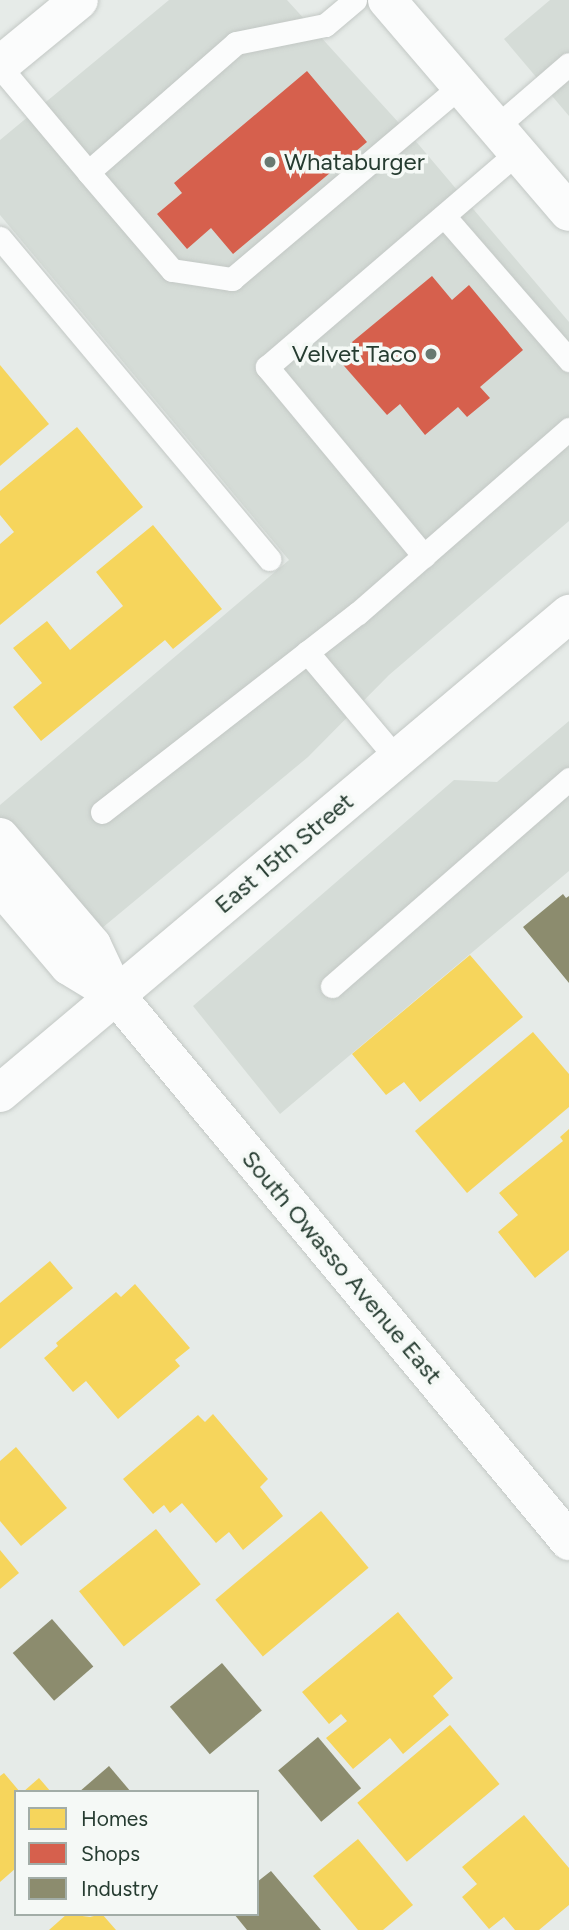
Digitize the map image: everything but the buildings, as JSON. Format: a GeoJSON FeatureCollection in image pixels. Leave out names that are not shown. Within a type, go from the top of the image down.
{"type":"FeatureCollection","features":[{"type":"Feature","properties":{"kind":"street"},"geometry":{"type":"LineString","coordinates":[[0,66],[79,0]]}},
{"type":"Feature","properties":{"kind":"street"},"geometry":{"type":"LineString","coordinates":[[387,0],[569,212]]}},
{"type":"Feature","properties":{"kind":"street","name":"East 15th Street"},"geometry":{"type":"LineString","coordinates":[[0,1093],[569,614]]}},
{"type":"Feature","properties":{"kind":"street","name":"South Owasso Avenue East"},"geometry":{"type":"LineString","coordinates":[[0,837],[93,945],[115,994],[569,1541]]}},
{"type":"Feature","properties":{"kind":"street","name":"South Owasso Avenue East"},"geometry":{"type":"LineString","coordinates":[[0,885],[69,966],[115,994]]}},
{"type":"Feature","properties":{"kind":"lane"},"geometry":{"type":"LineString","coordinates":[[88,172],[236,43],[325,24],[355,0]]}},
{"type":"Feature","properties":{"kind":"lane"},"geometry":{"type":"LineString","coordinates":[[424,556],[267,367],[444,216],[569,64]]}},
{"type":"Feature","properties":{"kind":"lane"},"geometry":{"type":"LineString","coordinates":[[0,66],[172,270],[232,279],[460,86]]}},
{"type":"Feature","properties":{"kind":"lane"},"geometry":{"type":"LineString","coordinates":[[444,216],[569,360]]}},
{"type":"Feature","properties":{"kind":"lane"},"geometry":{"type":"LineString","coordinates":[[0,238],[269,559]]}},
{"type":"Feature","properties":{"kind":"lane"},"geometry":{"type":"LineString","coordinates":[[102,812],[307,652],[424,556],[569,429]]}},
{"type":"Feature","properties":{"kind":"lane"},"geometry":{"type":"LineString","coordinates":[[307,652],[397,759]]}},
{"type":"Feature","properties":{"kind":"lane"},"geometry":{"type":"LineString","coordinates":[[332,986],[569,779]]}},
{"type":"Feature","properties":{"kind":"shaded area"},"geometry":{"type":"Polygon","coordinates":[[[169,0],[287,0],[419,145],[569,322],[569,521],[389,675],[308,757],[96,933],[0,817],[0,805],[289,560],[0,215],[0,140],[169,0]]]}},
{"type":"Feature","properties":{"kind":"shaded area"},"geometry":{"type":"Polygon","coordinates":[[[550,0],[569,0],[569,116],[504,39],[550,0]]]}},
{"type":"Feature","properties":{"kind":"shaded area"},"geometry":{"type":"Polygon","coordinates":[[[569,721],[569,871],[280,1114],[193,1006],[454,780],[497,782],[569,721]]]}},
{"type":"Feature","properties":{"kind":"place","name":"Whataburger"},"geometry":{"type":"Point","coordinates":[270,162]}},
{"type":"Feature","properties":{"kind":"place","name":"Velvet Taco"},"geometry":{"type":"Point","coordinates":[431,354]}}]}
